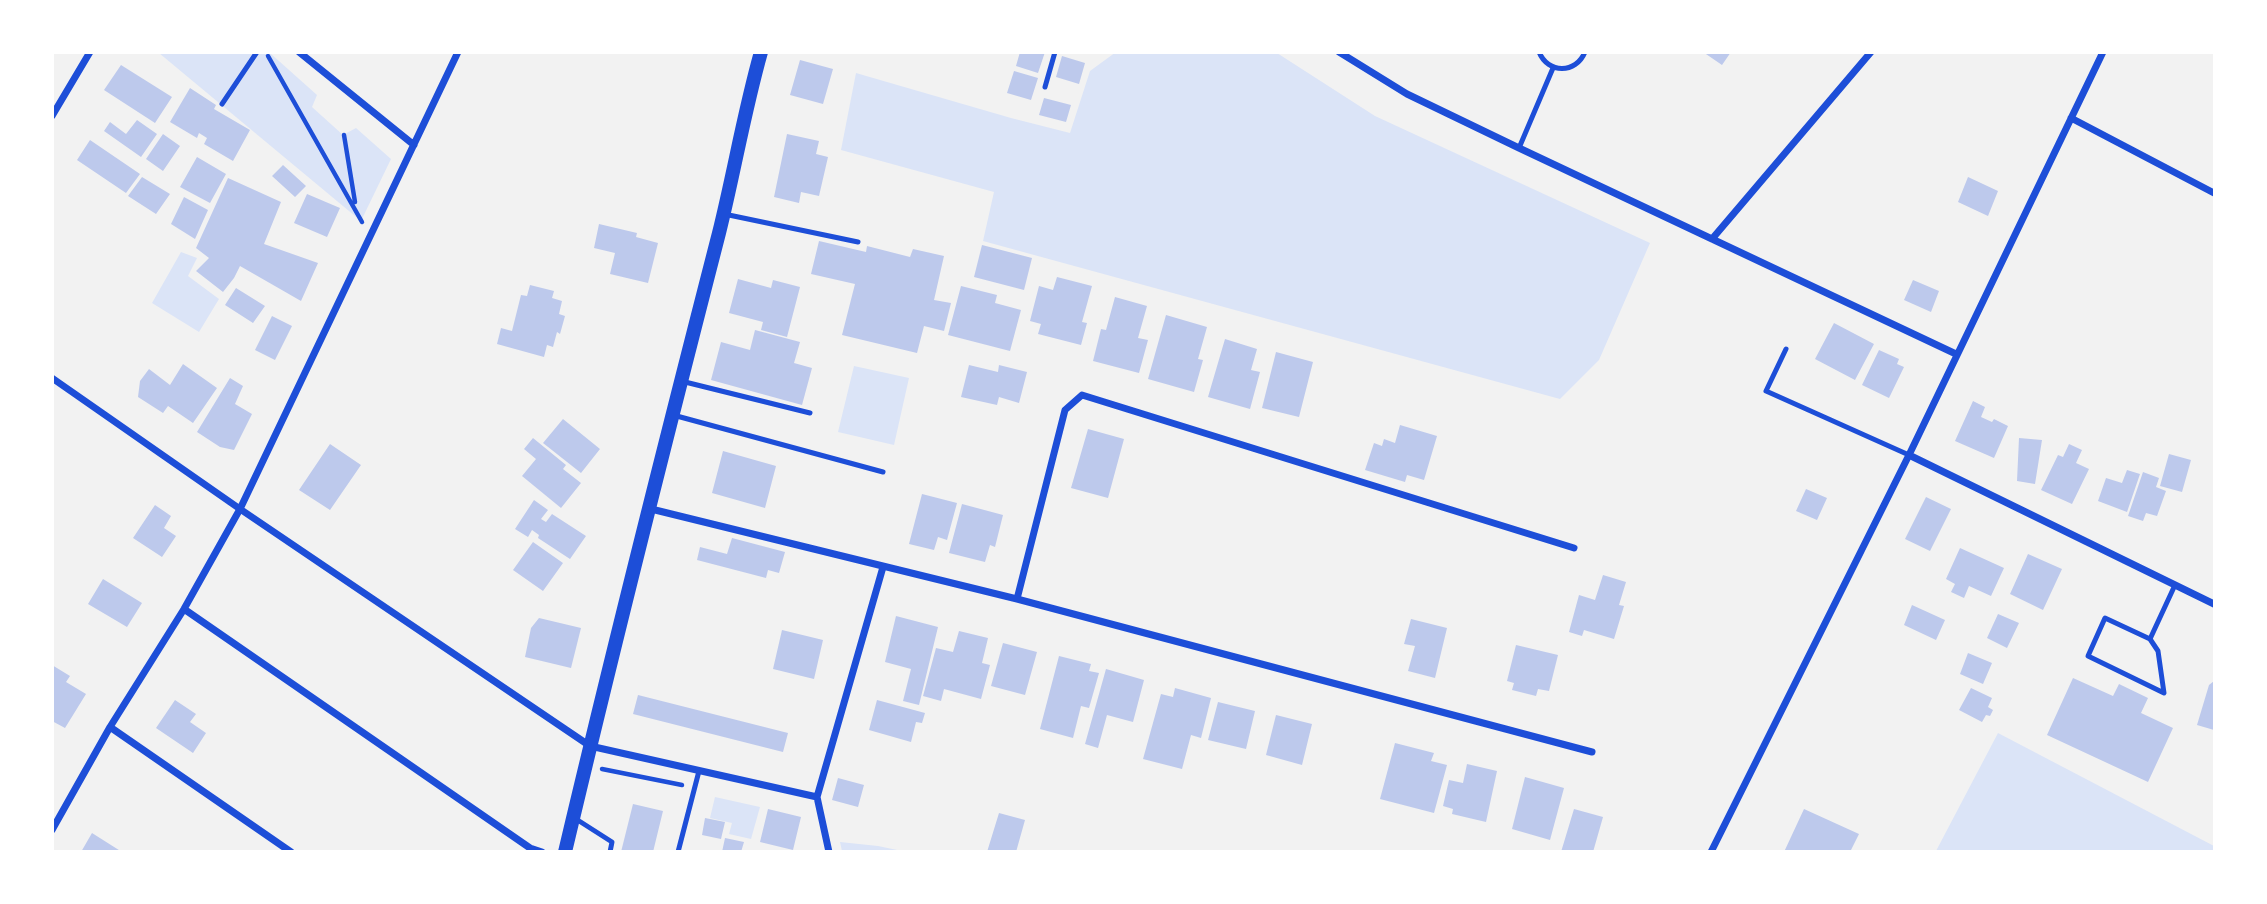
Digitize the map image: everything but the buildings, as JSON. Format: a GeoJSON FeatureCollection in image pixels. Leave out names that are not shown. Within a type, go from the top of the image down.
{"type":"FeatureCollection","features":[{"type":"Feature","properties":{"kind":"main road"},"geometry":{"type":"LineString","coordinates":[[565,852],[671,414],[724,214],[750,89],[761,52]]}},
{"type":"Feature","properties":{"kind":"street"},"geometry":{"type":"LineString","coordinates":[[52,116],[90,52]]}},
{"type":"Feature","properties":{"kind":"street"},"geometry":{"type":"LineString","coordinates":[[299,52],[414,145]]}},
{"type":"Feature","properties":{"kind":"street"},"geometry":{"type":"LineString","coordinates":[[52,830],[110,727],[184,610],[240,509],[458,52]]}},
{"type":"Feature","properties":{"kind":"street"},"geometry":{"type":"LineString","coordinates":[[1339,52],[1408,93],[1519,148],[1956,354]]}},
{"type":"Feature","properties":{"kind":"street"},"geometry":{"type":"LineString","coordinates":[[1712,239],[1871,52]]}},
{"type":"Feature","properties":{"kind":"street"},"geometry":{"type":"LineString","coordinates":[[1711,852],[1909,455],[2103,52]]}},
{"type":"Feature","properties":{"kind":"street"},"geometry":{"type":"LineString","coordinates":[[2071,118],[2214,193]]}},
{"type":"Feature","properties":{"kind":"street"},"geometry":{"type":"LineString","coordinates":[[52,378],[590,746],[817,797]]}},
{"type":"Feature","properties":{"kind":"street"},"geometry":{"type":"LineString","coordinates":[[1017,599],[1065,410],[1082,395],[1574,548]]}},
{"type":"Feature","properties":{"kind":"street"},"geometry":{"type":"LineString","coordinates":[[1909,455],[2214,604]]}},
{"type":"Feature","properties":{"kind":"street"},"geometry":{"type":"LineString","coordinates":[[648,508],[1017,599],[1592,752]]}},
{"type":"Feature","properties":{"kind":"street"},"geometry":{"type":"LineString","coordinates":[[829,852],[817,797],[883,566]]}},
{"type":"Feature","properties":{"kind":"street"},"geometry":{"type":"LineString","coordinates":[[184,610],[530,848],[542,852]]}},
{"type":"Feature","properties":{"kind":"street"},"geometry":{"type":"LineString","coordinates":[[110,727],[291,852]]}},
{"type":"Feature","properties":{"kind":"lane"},"geometry":{"type":"LineString","coordinates":[[222,104],[257,52]]}},
{"type":"Feature","properties":{"kind":"lane"},"geometry":{"type":"LineString","coordinates":[[1045,87],[1055,52]]}},
{"type":"Feature","properties":{"kind":"lane"},"geometry":{"type":"LineString","coordinates":[[1539,52],[1546,64],[1553,68],[1569,68],[1582,59],[1585,52]]}},
{"type":"Feature","properties":{"kind":"lane"},"geometry":{"type":"LineString","coordinates":[[1519,148],[1553,68]]}},
{"type":"Feature","properties":{"kind":"lane"},"geometry":{"type":"LineString","coordinates":[[724,214],[858,242]]}},
{"type":"Feature","properties":{"kind":"lane"},"geometry":{"type":"LineString","coordinates":[[1786,349],[1766,391],[1909,455]]}},
{"type":"Feature","properties":{"kind":"lane"},"geometry":{"type":"LineString","coordinates":[[681,381],[810,413]]}},
{"type":"Feature","properties":{"kind":"lane"},"geometry":{"type":"LineString","coordinates":[[671,414],[883,472]]}},
{"type":"Feature","properties":{"kind":"lane"},"geometry":{"type":"LineString","coordinates":[[2150,639],[2175,585]]}},
{"type":"Feature","properties":{"kind":"lane"},"geometry":{"type":"LineString","coordinates":[[2105,618],[2150,639],[2158,651],[2164,693],[2088,656],[2105,618]]}},
{"type":"Feature","properties":{"kind":"lane"},"geometry":{"type":"LineString","coordinates":[[678,852],[699,771]]}},
{"type":"Feature","properties":{"kind":"lane"},"geometry":{"type":"LineString","coordinates":[[573,818],[612,842],[610,852]]}},
{"type":"Feature","properties":{"kind":"path"},"geometry":{"type":"LineString","coordinates":[[266,52],[369,239]]}},
{"type":"Feature","properties":{"kind":"path"},"geometry":{"type":"LineString","coordinates":[[344,135],[355,202]]}},
{"type":"Feature","properties":{"kind":"path"},"geometry":{"type":"LineString","coordinates":[[602,769],[695,788]]}},
{"type":"Feature","properties":{"kind":"shaded area"},"geometry":{"type":"Polygon","coordinates":[[[1116,52],[1277,53],[1375,116],[1650,243],[1599,360],[1560,399],[983,241],[994,192],[841,150],[856,73],[1070,133],[1090,71],[1116,52]]]}},
{"type":"Feature","properties":{"kind":"shaded area"},"geometry":{"type":"Polygon","coordinates":[[[159,53],[270,53],[317,95],[312,107],[343,135],[356,128],[391,159],[361,221],[159,53]]]}},
{"type":"Feature","properties":{"kind":"shaded area"},"geometry":{"type":"Polygon","coordinates":[[[181,252],[197,258],[188,276],[219,299],[199,332],[152,303],[181,252]]]}},
{"type":"Feature","properties":{"kind":"shaded area"},"geometry":{"type":"Polygon","coordinates":[[[854,366],[909,378],[894,445],[838,432],[854,366]]]}},
{"type":"Feature","properties":{"kind":"shaded area"},"geometry":{"type":"Polygon","coordinates":[[[1998,733],[2214,846],[2214,851],[1936,851],[1998,733]]]}},
{"type":"Feature","properties":{"kind":"shaded area"},"geometry":{"type":"Polygon","coordinates":[[[715,797],[760,807],[751,839],[729,834],[732,823],[710,818],[715,797]]]}},
{"type":"Feature","properties":{"kind":"shaded area"},"geometry":{"type":"Polygon","coordinates":[[[840,842],[878,846],[902,851],[842,851],[840,842]]]}}]}
